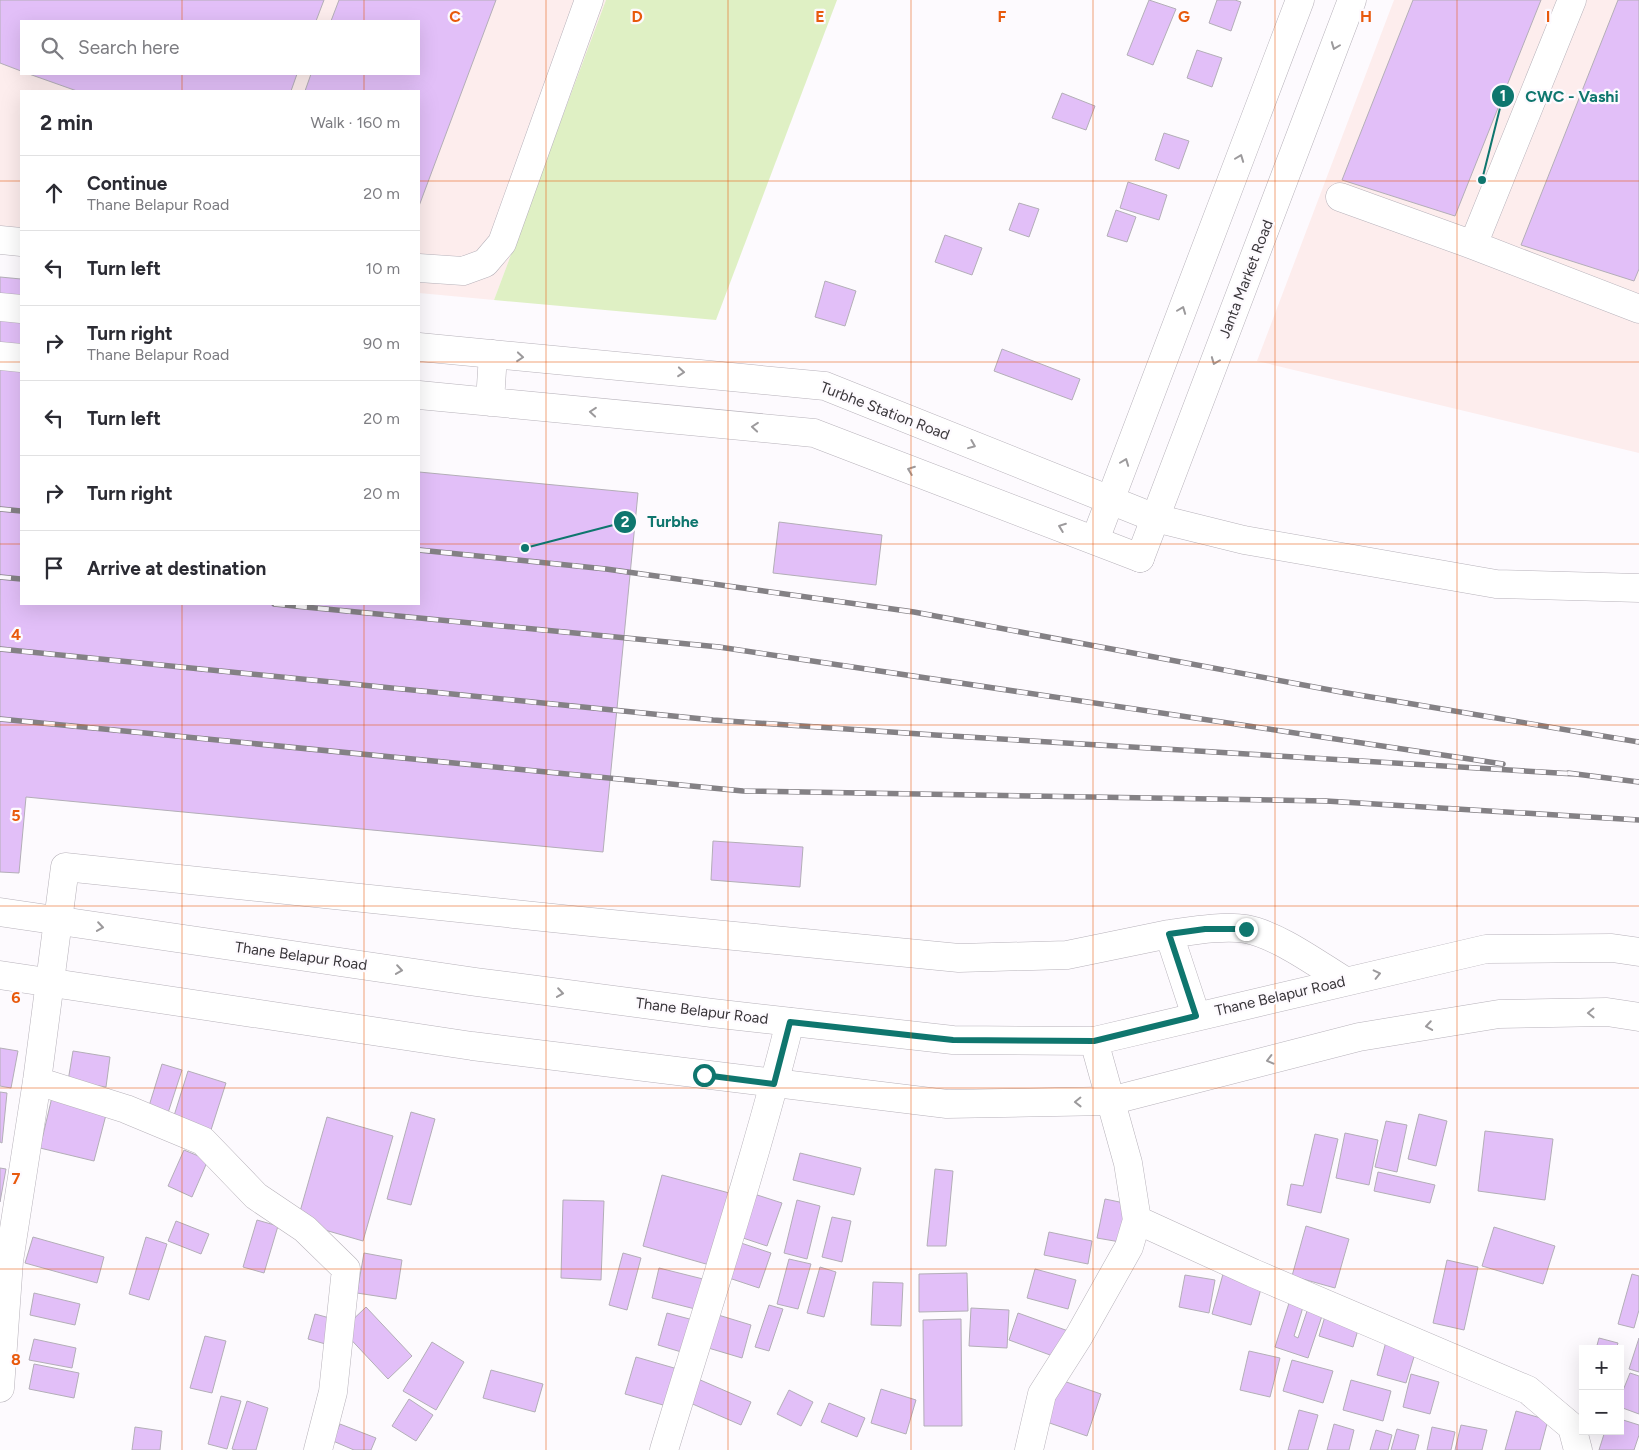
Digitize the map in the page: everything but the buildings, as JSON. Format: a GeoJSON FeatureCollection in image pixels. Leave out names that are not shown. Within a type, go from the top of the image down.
{"type":"FeatureCollection","features":[{"type":"Feature","properties":{"kind":"main road"},"geometry":{"type":"LineString","coordinates":[[420,268],[463,271],[485,263],[502,243],[589,0]]}},
{"type":"Feature","properties":{"kind":"main road"},"geometry":{"type":"LineString","coordinates":[[420,395],[814,433],[1095,540],[1300,0]]}},
{"type":"Feature","properties":{"kind":"main road","name":"Janta Market Road"},"geometry":{"type":"LineString","coordinates":[[1095,540],[1140,558],[1352,0]]}},
{"type":"Feature","properties":{"kind":"main road"},"geometry":{"type":"LineString","coordinates":[[1473,245],[1572,0]]}},
{"type":"Feature","properties":{"kind":"main road"},"geometry":{"type":"LineString","coordinates":[[1340,198],[1473,245],[1639,309]]}},
{"type":"Feature","properties":{"kind":"main road"},"geometry":{"type":"LineString","coordinates":[[0,240],[20,242]]}},
{"type":"Feature","properties":{"kind":"main road"},"geometry":{"type":"LineString","coordinates":[[0,307],[20,309]]}},
{"type":"Feature","properties":{"kind":"main road","name":"Turbhe Station Road"},"geometry":{"type":"LineString","coordinates":[[420,347],[825,386],[1156,518],[1244,540],[1496,584],[1639,588]]}},
{"type":"Feature","properties":{"kind":"main road"},"geometry":{"type":"LineString","coordinates":[[490,402],[493,354]]}},
{"type":"Feature","properties":{"kind":"main road"},"geometry":{"type":"LineString","coordinates":[[0,356],[20,358]]}},
{"type":"Feature","properties":{"kind":"main road"},"geometry":{"type":"LineString","coordinates":[[0,1388],[9,1261],[37,1081],[65,867],[959,958],[1067,955],[1169,934],[1205,929],[1246,929],[1276,940],[1345,981]]}},
{"type":"Feature","properties":{"kind":"main road","name":"Thane Belapur Road"},"geometry":{"type":"LineString","coordinates":[[0,912],[486,983],[790,1022],[953,1040],[1094,1041],[1486,949],[1612,948],[1639,952]]}},
{"type":"Feature","properties":{"kind":"main road"},"geometry":{"type":"LineString","coordinates":[[1169,934],[1196,1016]]}},
{"type":"Feature","properties":{"kind":"main road"},"geometry":{"type":"LineString","coordinates":[[0,975],[472,1046],[947,1104],[1110,1101],[1359,1037],[1499,1014],[1607,1012],[1639,1018]]}},
{"type":"Feature","properties":{"kind":"main road"},"geometry":{"type":"LineString","coordinates":[[664,1450],[739,1208],[790,1022]]}},
{"type":"Feature","properties":{"kind":"main road"},"geometry":{"type":"LineString","coordinates":[[1029,1450],[1042,1394],[1079,1336],[1129,1247],[1137,1220],[1128,1163],[1094,1041]]}},
{"type":"Feature","properties":{"kind":"main road"},"geometry":{"type":"LineString","coordinates":[[37,1081],[126,1109],[204,1141],[256,1196],[305,1230],[346,1269],[333,1392],[318,1450]]}},
{"type":"Feature","properties":{"kind":"main road"},"geometry":{"type":"LineString","coordinates":[[1137,1220],[1253,1273],[1528,1390],[1572,1427],[1578,1450]]}},
{"type":"Feature","properties":{"kind":"shaded area"},"geometry":{"type":"Polygon","coordinates":[[[0,0],[606,0],[494,300],[420,293],[420,90],[20,90],[20,256],[0,254],[0,0]]]}},
{"type":"Feature","properties":{"kind":"shaded area"},"geometry":{"type":"Polygon","coordinates":[[[1394,0],[1639,0],[1639,453],[1257,361],[1394,0]]]}},
{"type":"Feature","properties":{"kind":"green space"},"geometry":{"type":"Polygon","coordinates":[[[606,0],[837,0],[716,320],[494,300],[606,0]]]}},
{"type":"Feature","properties":{"kind":"railway"},"geometry":{"type":"LineString","coordinates":[[0,509],[20,511]]}},
{"type":"Feature","properties":{"kind":"railway"},"geometry":{"type":"LineString","coordinates":[[420,550],[606,569],[914,612],[1341,692],[1639,742]]}},
{"type":"Feature","properties":{"kind":"railway"},"geometry":{"type":"LineString","coordinates":[[0,577],[20,579]]}},
{"type":"Feature","properties":{"kind":"railway"},"geometry":{"type":"LineString","coordinates":[[284,605],[719,647],[1503,764]]}},
{"type":"Feature","properties":{"kind":"railway"},"geometry":{"type":"LineString","coordinates":[[0,649],[713,720],[1575,774]]}},
{"type":"Feature","properties":{"kind":"railway"},"geometry":{"type":"LineString","coordinates":[[0,719],[743,791],[1326,801],[1639,820]]}},
{"type":"Feature","properties":{"kind":"railway"},"geometry":{"type":"LineString","coordinates":[[1568,773],[1639,782]]}},
{"type":"Feature","properties":{"kind":"place","name":"CWC - Vashi"},"geometry":{"type":"Point","coordinates":[1482,180]}},
{"type":"Feature","properties":{"kind":"place","name":"Turbhe"},"geometry":{"type":"Point","coordinates":[525,548]}},
{"type":"Feature","properties":{"kind":"route"},"geometry":{"type":"LineString","coordinates":[[704,1075],[774,1084],[790,1022],[953,1040],[1094,1041],[1196,1016],[1169,934],[1205,929],[1246,929]]}}]}
